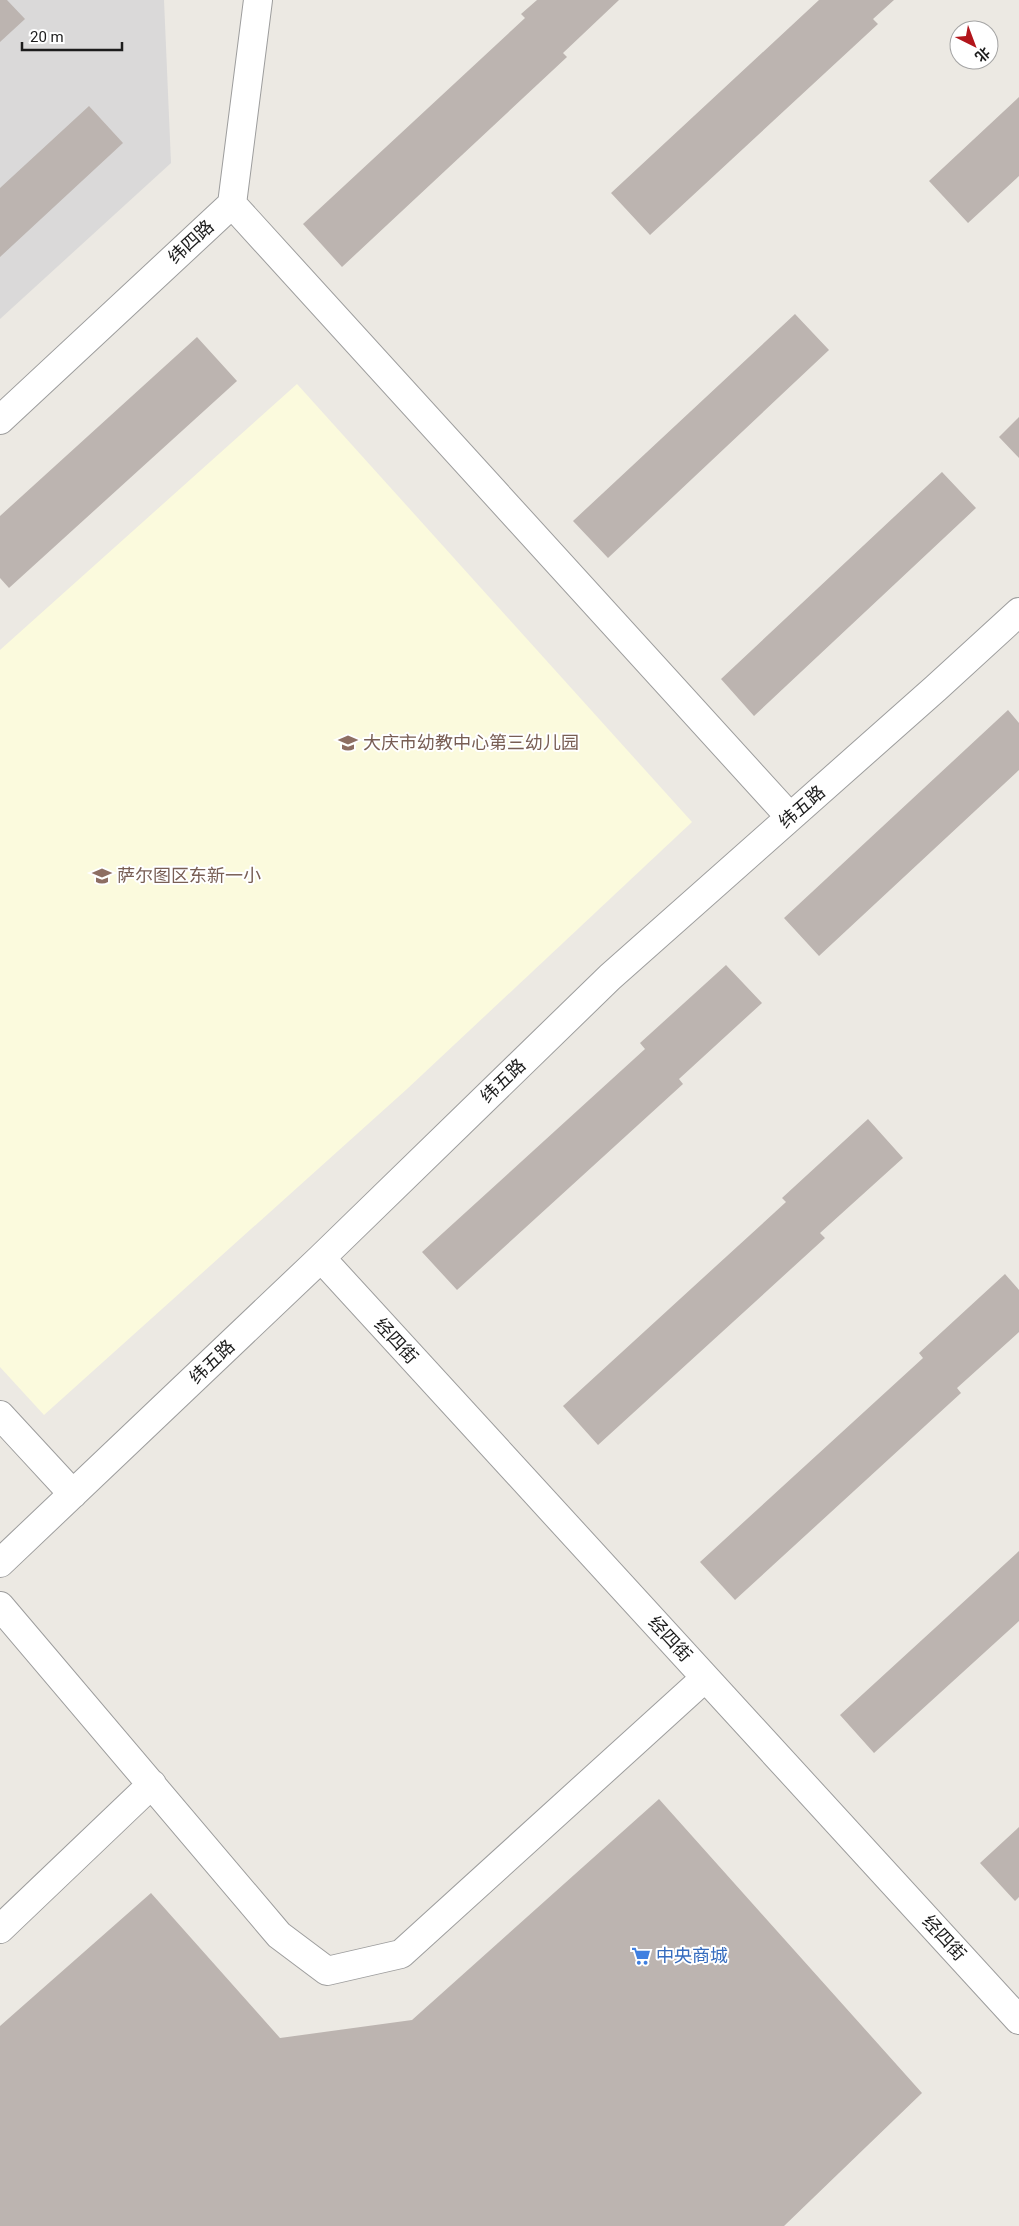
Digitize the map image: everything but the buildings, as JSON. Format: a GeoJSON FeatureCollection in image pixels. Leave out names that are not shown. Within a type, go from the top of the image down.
{"type":"FeatureCollection","features":[{"type":"Feature","properties":{"kind":"street"},"geometry":{"type":"LineString","coordinates":[[258,0],[232,204],[790,817]]}},
{"type":"Feature","properties":{"kind":"street","name":"纬四路"},"geometry":{"type":"LineString","coordinates":[[0,420],[232,204]]}},
{"type":"Feature","properties":{"kind":"street","name":"纬五路"},"geometry":{"type":"LineString","coordinates":[[0,1563],[321,1258],[610,977],[1019,612]]}},
{"type":"Feature","properties":{"kind":"street","name":"经四街"},"geometry":{"type":"LineString","coordinates":[[321,1258],[1019,2020]]}},
{"type":"Feature","properties":{"kind":"street"},"geometry":{"type":"LineString","coordinates":[[0,1415],[73,1494]]}},
{"type":"Feature","properties":{"kind":"street"},"geometry":{"type":"LineString","coordinates":[[0,1606],[278,1935],[327,1971],[401,1954],[705,1678]]}},
{"type":"Feature","properties":{"kind":"street"},"geometry":{"type":"LineString","coordinates":[[0,1929],[152,1784]]}},
{"type":"Feature","properties":{"kind":"shaded area"},"geometry":{"type":"Polygon","coordinates":[[[0,0],[164,0],[171,163],[0,319],[0,0]]]}},
{"type":"Feature","properties":{"kind":"shaded area"},"geometry":{"type":"Polygon","coordinates":[[[297,384],[692,822],[407,1089],[44,1415],[0,1367],[0,650],[297,384]]]}},
{"type":"Feature","properties":{"kind":"place","name":"大庆市幼教中心第三幼儿园"},"geometry":{"type":"Point","coordinates":[348,743]}},
{"type":"Feature","properties":{"kind":"place","name":"萨尔图区东新一小"},"geometry":{"type":"Point","coordinates":[102,876]}},
{"type":"Feature","properties":{"kind":"place","name":"中央商城"},"geometry":{"type":"Point","coordinates":[641,1956]}}]}
